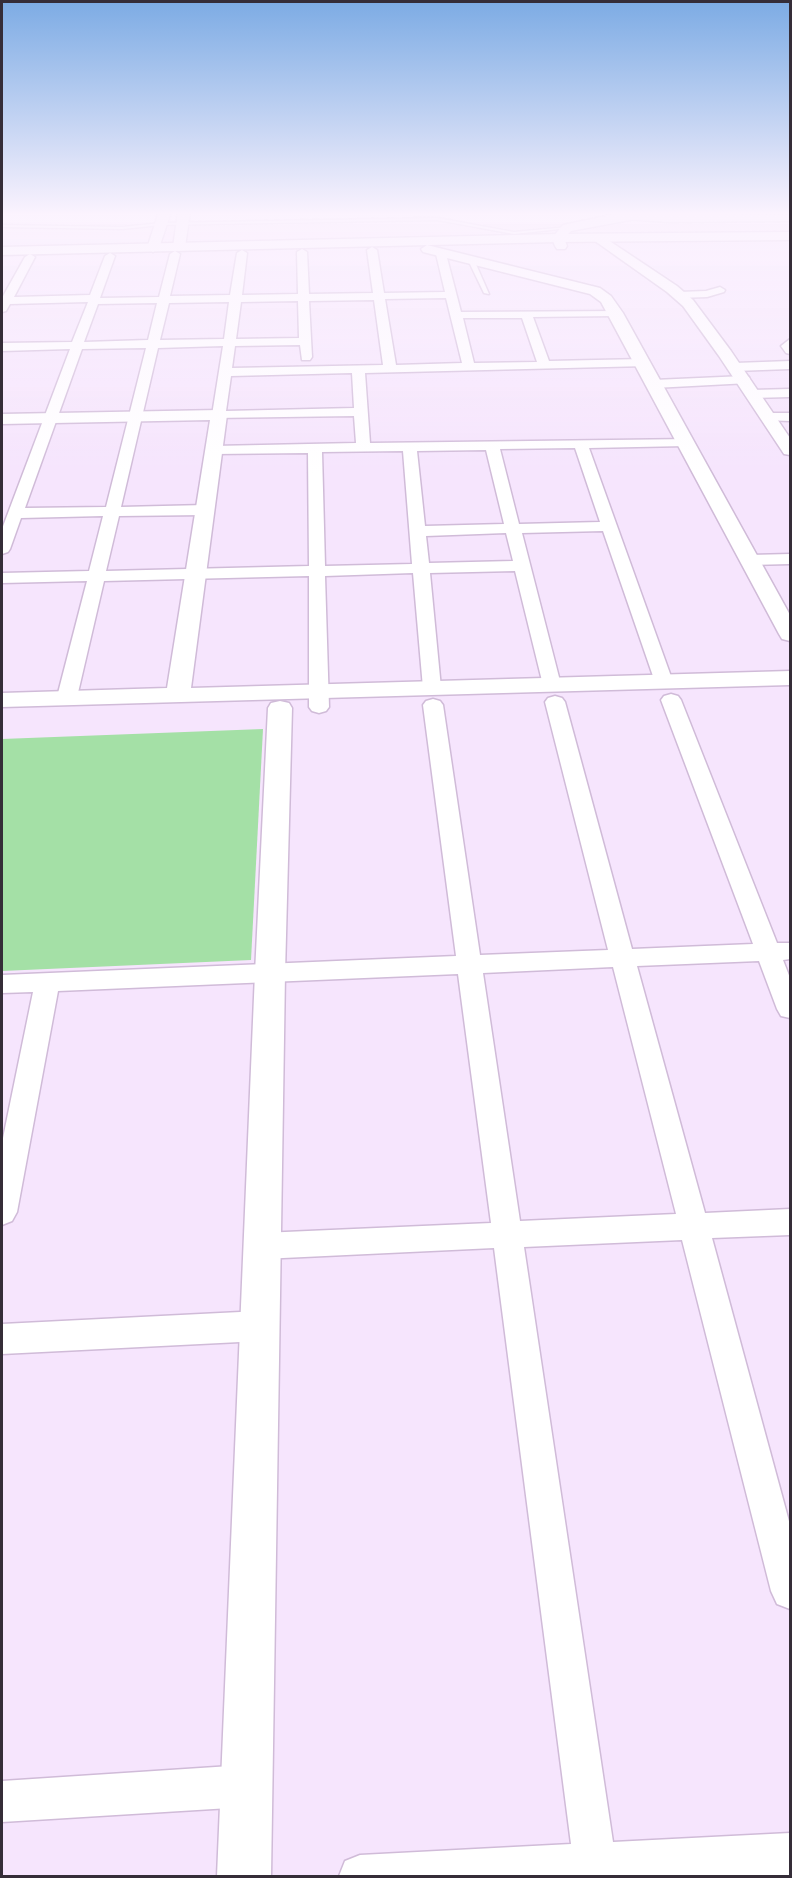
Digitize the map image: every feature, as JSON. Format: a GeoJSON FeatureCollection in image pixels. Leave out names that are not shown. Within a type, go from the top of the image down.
{"type":"FeatureCollection","features":[{"type":"Feature","properties":{"kind":"street"},"geometry":{"type":"LineString","coordinates":[[2,549],[10,515],[50,418],[93,300]]}},
{"type":"Feature","properties":{"kind":"street"},"geometry":{"type":"LineString","coordinates":[[67,697],[164,300]]}},
{"type":"Feature","properties":{"kind":"street"},"geometry":{"type":"LineString","coordinates":[[3,303],[190,300]]}},
{"type":"Feature","properties":{"kind":"street"},"geometry":{"type":"LineString","coordinates":[[178,693],[237,300]]}},
{"type":"Feature","properties":{"kind":"street"},"geometry":{"type":"LineString","coordinates":[[304,300],[306,370]]}},
{"type":"Feature","properties":{"kind":"street"},"geometry":{"type":"LineString","coordinates":[[381,300],[390,368]]}},
{"type":"Feature","properties":{"kind":"street"},"geometry":{"type":"LineString","coordinates":[[452,300],[469,367]]}},
{"type":"Feature","properties":{"kind":"street"},"geometry":{"type":"LineString","coordinates":[[606,300],[616,313],[790,634]]}},
{"type":"Feature","properties":{"kind":"street"},"geometry":{"type":"LineString","coordinates":[[684,300],[735,367],[790,450]]}},
{"type":"Feature","properties":{"kind":"street"},"geometry":{"type":"LineString","coordinates":[[456,315],[616,313]]}},
{"type":"Feature","properties":{"kind":"street"},"geometry":{"type":"LineString","coordinates":[[526,314],[544,364]]}},
{"type":"Feature","properties":{"kind":"street"},"geometry":{"type":"LineString","coordinates":[[6,350],[76,345],[305,341]]}},
{"type":"Feature","properties":{"kind":"street"},"geometry":{"type":"LineString","coordinates":[[790,344],[787,346],[790,350]]}},
{"type":"Feature","properties":{"kind":"street"},"geometry":{"type":"LineString","coordinates":[[225,372],[643,363]]}},
{"type":"Feature","properties":{"kind":"street"},"geometry":{"type":"LineString","coordinates":[[735,367],[790,365]]}},
{"type":"Feature","properties":{"kind":"street"},"geometry":{"type":"LineString","coordinates":[[358,369],[363,448]]}},
{"type":"Feature","properties":{"kind":"street"},"geometry":{"type":"LineString","coordinates":[[654,384],[748,387],[790,393]]}},
{"type":"Feature","properties":{"kind":"street"},"geometry":{"type":"LineString","coordinates":[[2,419],[361,412]]}},
{"type":"Feature","properties":{"kind":"street"},"geometry":{"type":"LineString","coordinates":[[768,417],[790,417]]}},
{"type":"Feature","properties":{"kind":"street"},"geometry":{"type":"LineString","coordinates":[[214,450],[686,442]]}},
{"type":"Feature","properties":{"kind":"street"},"geometry":{"type":"LineString","coordinates":[[581,444],[668,691],[779,951],[790,1009]]}},
{"type":"Feature","properties":{"kind":"street"},"geometry":{"type":"LineString","coordinates":[[492,446],[553,694],[790,1591]]}},
{"type":"Feature","properties":{"kind":"street"},"geometry":{"type":"LineString","coordinates":[[410,448],[433,697],[595,1864]]}},
{"type":"Feature","properties":{"kind":"street"},"geometry":{"type":"LineString","coordinates":[[315,449],[319,698]]}},
{"type":"Feature","properties":{"kind":"street"},"geometry":{"type":"LineString","coordinates":[[10,515],[205,510]]}},
{"type":"Feature","properties":{"kind":"street"},"geometry":{"type":"LineString","coordinates":[[418,531],[610,526]]}},
{"type":"Feature","properties":{"kind":"street"},"geometry":{"type":"LineString","coordinates":[[750,560],[790,560]]}},
{"type":"Feature","properties":{"kind":"street"},"geometry":{"type":"LineString","coordinates":[[2,578],[521,566]]}},
{"type":"Feature","properties":{"kind":"street"},"geometry":{"type":"LineString","coordinates":[[2,700],[178,693],[319,698],[668,691],[790,678]]}},
{"type":"Feature","properties":{"kind":"street"},"geometry":{"type":"LineString","coordinates":[[668,691],[790,698]]}},
{"type":"Feature","properties":{"kind":"street"},"geometry":{"type":"LineString","coordinates":[[2,715],[280,708],[319,698]]}},
{"type":"Feature","properties":{"kind":"street"},"geometry":{"type":"LineString","coordinates":[[244,1876],[270,973],[280,708]]}},
{"type":"Feature","properties":{"kind":"street"},"geometry":{"type":"LineString","coordinates":[[2,984],[779,951]]}},
{"type":"Feature","properties":{"kind":"street"},"geometry":{"type":"LineString","coordinates":[[2,1212],[47,982]]}},
{"type":"Feature","properties":{"kind":"street"},"geometry":{"type":"LineString","coordinates":[[262,1246],[790,1222]]}},
{"type":"Feature","properties":{"kind":"street"},"geometry":{"type":"LineString","coordinates":[[2,1340],[260,1326]]}},
{"type":"Feature","properties":{"kind":"street"},"geometry":{"type":"LineString","coordinates":[[2,1802],[246,1786]]}},
{"type":"Feature","properties":{"kind":"street"},"geometry":{"type":"LineString","coordinates":[[360,1876],[790,1854]]}},
{"type":"Feature","properties":{"kind":"green space"},"geometry":{"type":"Polygon","coordinates":[[[263,729],[251,960],[2,971],[2,739],[263,729]]]}}]}
